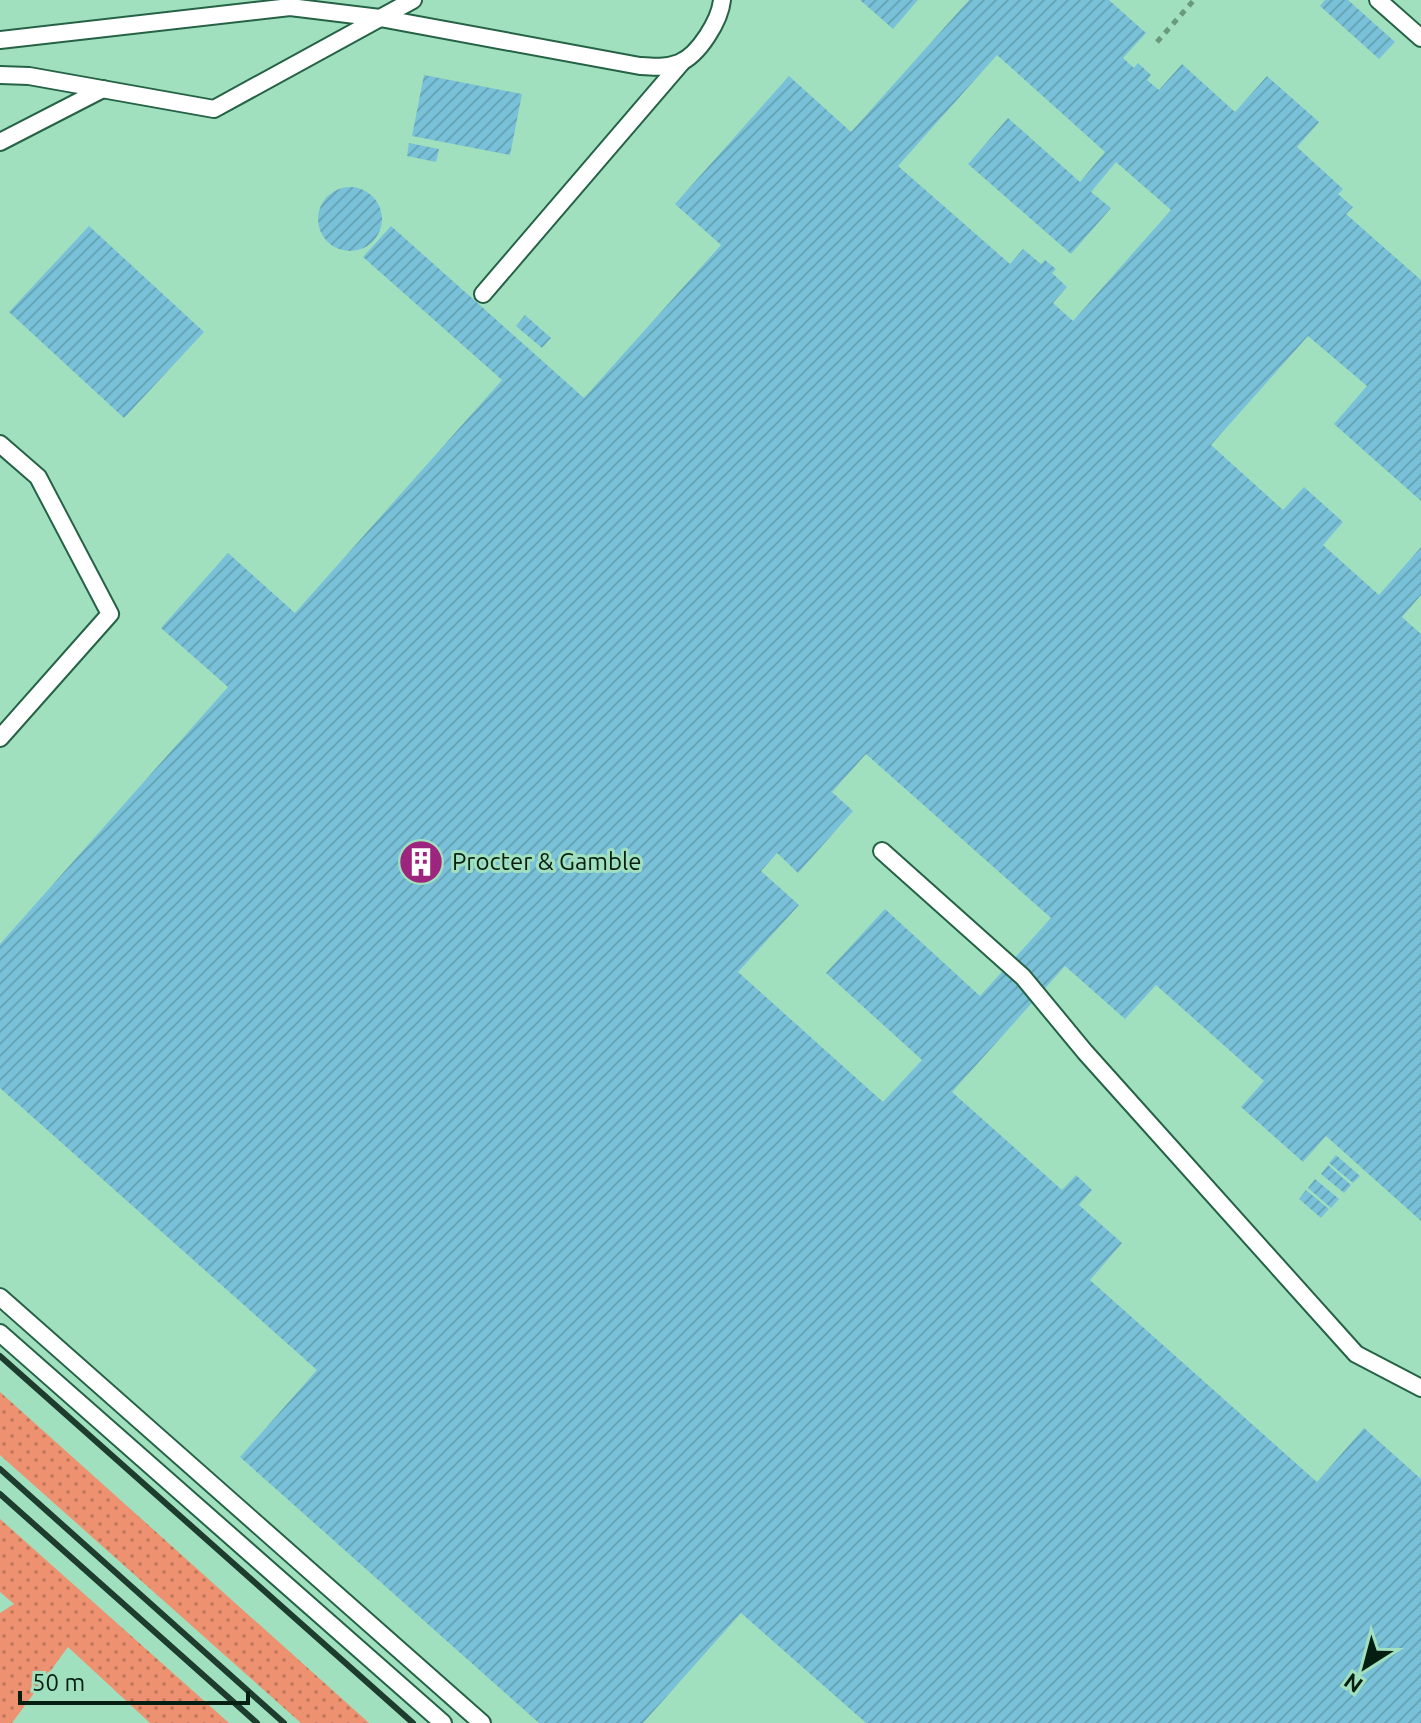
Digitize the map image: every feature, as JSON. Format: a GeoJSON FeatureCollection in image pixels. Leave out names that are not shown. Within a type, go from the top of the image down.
{"type":"FeatureCollection","features":[{"type":"Feature","properties":{"kind":"lane"},"geometry":{"type":"LineString","coordinates":[[0,75],[29,76],[214,109],[413,0]]}},
{"type":"Feature","properties":{"kind":"lane"},"geometry":{"type":"LineString","coordinates":[[483,294],[707,36],[721,15],[722,0]]}},
{"type":"Feature","properties":{"kind":"lane"},"geometry":{"type":"LineString","coordinates":[[1378,0],[1421,38]]}},
{"type":"Feature","properties":{"kind":"lane"},"geometry":{"type":"LineString","coordinates":[[0,40],[290,7],[380,18],[640,66],[662,68],[684,61]]}},
{"type":"Feature","properties":{"kind":"lane"},"geometry":{"type":"LineString","coordinates":[[0,142],[103,89]]}},
{"type":"Feature","properties":{"kind":"lane"},"geometry":{"type":"LineString","coordinates":[[0,444],[38,477],[110,614],[0,738]]}},
{"type":"Feature","properties":{"kind":"lane"},"geometry":{"type":"LineString","coordinates":[[882,851],[1023,977],[1085,1052],[1356,1354],[1421,1388]]}},
{"type":"Feature","properties":{"kind":"lane"},"geometry":{"type":"LineString","coordinates":[[0,1297],[482,1723]]}},
{"type":"Feature","properties":{"kind":"lane"},"geometry":{"type":"LineString","coordinates":[[0,1333],[443,1723]]}},
{"type":"Feature","properties":{"kind":"path"},"geometry":{"type":"LineString","coordinates":[[1157,42],[1194,0]]}},
{"type":"Feature","properties":{"kind":"shaded area"},"geometry":{"type":"Polygon","coordinates":[[[0,1392],[369,1723],[301,1723],[0,1455],[0,1392]]]}},
{"type":"Feature","properties":{"kind":"shaded area"},"geometry":{"type":"Polygon","coordinates":[[[0,1519],[229,1723],[150,1723],[68,1647],[12,1723],[0,1723],[0,1613],[14,1604],[0,1592],[0,1519]]]}},
{"type":"Feature","properties":{"kind":"building"},"geometry":{"type":"Polygon","coordinates":[[[860,0],[918,0],[893,29],[860,0]]]}},
{"type":"Feature","properties":{"kind":"building","name":"Procter & Gamble"},"geometry":{"type":"Polygon","coordinates":[[[969,0],[1109,0],[1146,33],[1123,58],[1134,68],[1138,63],[1151,75],[1147,80],[1159,90],[1182,64],[1235,112],[1267,76],[1319,122],[1297,147],[1343,189],[1338,194],[1353,207],[1346,214],[1421,280],[1421,501],[1334,424],[1367,386],[1308,336],[1211,445],[1283,510],[1304,487],[1343,522],[1323,545],[1379,595],[1421,547],[1421,595],[1402,617],[1421,634],[1421,1221],[1326,1136],[1303,1162],[1241,1107],[1264,1081],[1156,985],[1125,1019],[1065,966],[952,1092],[1062,1190],[1076,1175],[1092,1190],[1079,1205],[1122,1243],[1090,1280],[1317,1482],[1364,1428],[1421,1479],[1421,1723],[866,1723],[741,1613],[643,1723],[539,1723],[240,1457],[317,1370],[0,1088],[0,944],[228,687],[161,628],[228,553],[295,613],[502,380],[363,257],[391,226],[584,398],[721,245],[675,204],[789,76],[851,132],[969,0]],[[997,55],[898,166],[1010,264],[1023,249],[1041,264],[1045,260],[1056,269],[1052,273],[1067,287],[1053,303],[1073,321],[1171,210],[1116,162],[1091,192],[1111,208],[1071,254],[968,164],[1008,118],[1080,182],[1105,152],[997,55]],[[866,754],[832,792],[853,811],[798,873],[777,853],[761,871],[799,905],[738,972],[883,1102],[922,1060],[826,973],[885,909],[980,996],[1051,918],[866,754]]]}},
{"type":"Feature","properties":{"kind":"building"},"geometry":{"type":"Polygon","coordinates":[[[1325,0],[1348,0],[1395,42],[1379,59],[1320,6],[1325,0]]]}},
{"type":"Feature","properties":{"kind":"building"},"geometry":{"type":"Polygon","coordinates":[[[424,75],[522,94],[510,155],[412,136],[424,75]]]}},
{"type":"Feature","properties":{"kind":"building"},"geometry":{"type":"Polygon","coordinates":[[[409,143],[439,149],[436,162],[407,156],[409,143]]]}},
{"type":"Feature","properties":{"kind":"building"},"geometry":{"type":"Polygon","coordinates":[[[350,187],[373,196],[382,219],[373,242],[350,251],[327,242],[318,219],[327,196],[350,187]]]}},
{"type":"Feature","properties":{"kind":"building"},"geometry":{"type":"Polygon","coordinates":[[[89,226],[204,332],[124,418],[9,312],[89,226]]]}},
{"type":"Feature","properties":{"kind":"building"},"geometry":{"type":"Polygon","coordinates":[[[525,315],[551,338],[542,348],[516,326],[525,315]]]}},
{"type":"Feature","properties":{"kind":"building"},"geometry":{"type":"Polygon","coordinates":[[[1336,1155],[1360,1176],[1353,1183],[1329,1163],[1336,1155]]]}},
{"type":"Feature","properties":{"kind":"building"},"geometry":{"type":"Polygon","coordinates":[[[1328,1165],[1351,1185],[1344,1193],[1321,1174],[1328,1165]]]}},
{"type":"Feature","properties":{"kind":"building"},"geometry":{"type":"Polygon","coordinates":[[[1315,1179],[1339,1199],[1331,1208],[1308,1188],[1315,1179]]]}},
{"type":"Feature","properties":{"kind":"building"},"geometry":{"type":"Polygon","coordinates":[[[1306,1190],[1329,1209],[1321,1218],[1299,1199],[1306,1190]]]}},
{"type":"Feature","properties":{"kind":"railway"},"geometry":{"type":"LineString","coordinates":[[0,1356],[413,1723]]}},
{"type":"Feature","properties":{"kind":"railway"},"geometry":{"type":"LineString","coordinates":[[0,1469],[284,1723]]}},
{"type":"Feature","properties":{"kind":"railway"},"geometry":{"type":"LineString","coordinates":[[0,1494],[257,1723]]}},
{"type":"Feature","properties":{"kind":"place","name":"Procter & Gamble"},"geometry":{"type":"Point","coordinates":[421,862]}}]}
